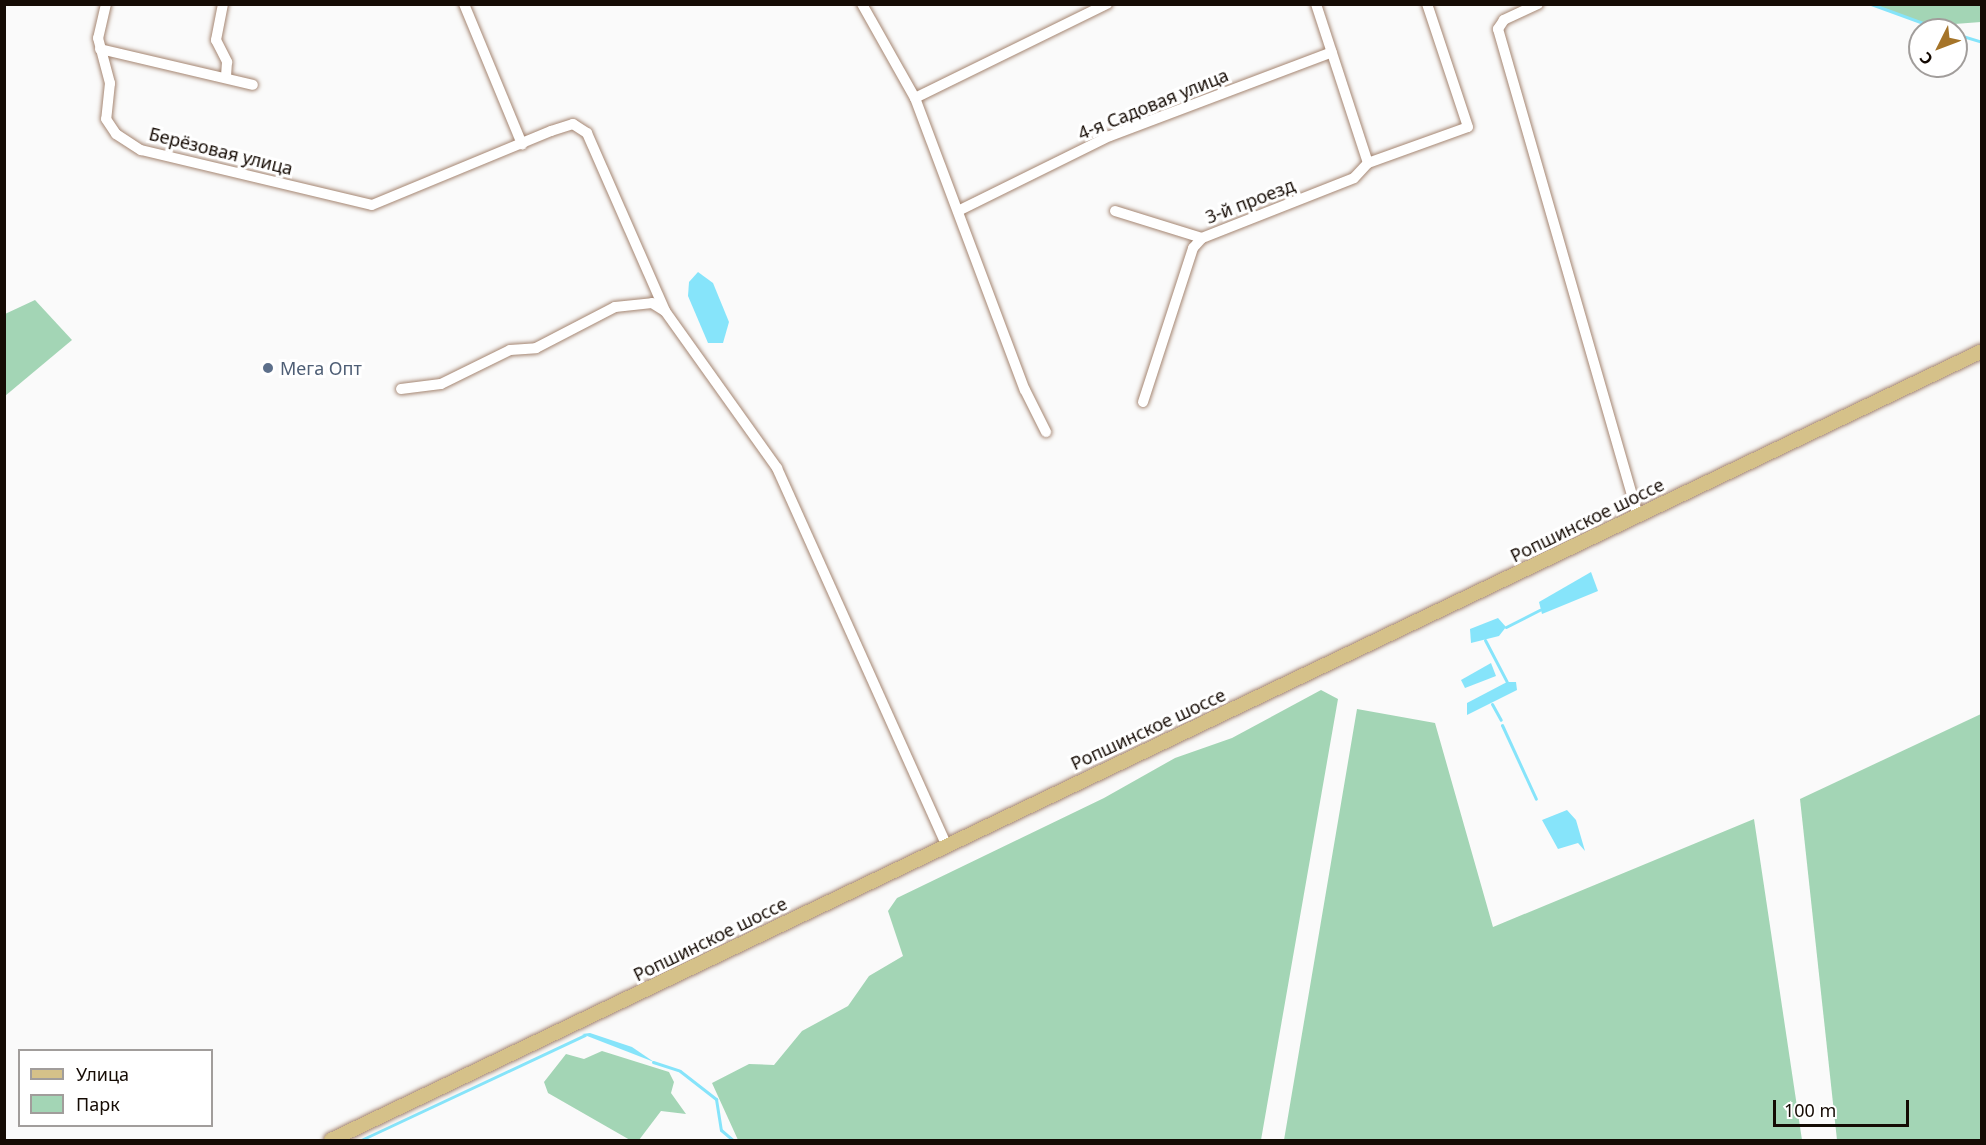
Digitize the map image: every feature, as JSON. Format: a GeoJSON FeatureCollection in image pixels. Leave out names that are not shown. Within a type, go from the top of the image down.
{"type":"FeatureCollection","features":[{"type":"Feature","properties":{"kind":"main road","name":"Ропшинское шоссе"},"geometry":{"type":"LineString","coordinates":[[331,1140],[946,844],[1982,351]]}},
{"type":"Feature","properties":{"kind":"street","name":"Берёзовая улица"},"geometry":{"type":"LineString","coordinates":[[106,4],[100,49],[110,83],[106,119],[116,134],[141,150],[372,205],[573,124],[587,133],[665,311]]}},
{"type":"Feature","properties":{"kind":"street"},"geometry":{"type":"LineString","coordinates":[[223,4],[216,40],[227,62],[226,78]]}},
{"type":"Feature","properties":{"kind":"street"},"geometry":{"type":"LineString","coordinates":[[464,4],[522,144]]}},
{"type":"Feature","properties":{"kind":"street"},"geometry":{"type":"LineString","coordinates":[[862,4],[915,98],[1025,390],[1047,432]]}},
{"type":"Feature","properties":{"kind":"street"},"geometry":{"type":"LineString","coordinates":[[915,98],[1107,4]]}},
{"type":"Feature","properties":{"kind":"street"},"geometry":{"type":"LineString","coordinates":[[1316,4],[1368,163]]}},
{"type":"Feature","properties":{"kind":"street","name":"3-й проезд"},"geometry":{"type":"LineString","coordinates":[[1143,402],[1193,248],[1202,238],[1354,178],[1368,163],[1468,127],[1427,4]]}},
{"type":"Feature","properties":{"kind":"street"},"geometry":{"type":"LineString","coordinates":[[1538,4],[1504,20],[1498,29],[1638,516]]}},
{"type":"Feature","properties":{"kind":"street"},"geometry":{"type":"LineString","coordinates":[[100,49],[253,85]]}},
{"type":"Feature","properties":{"kind":"street","name":"4-я Садовая улица"},"geometry":{"type":"LineString","coordinates":[[958,211],[1110,136],[1332,52]]}},
{"type":"Feature","properties":{"kind":"street"},"geometry":{"type":"LineString","coordinates":[[1115,211],[1202,238]]}},
{"type":"Feature","properties":{"kind":"street"},"geometry":{"type":"LineString","coordinates":[[401,389],[441,384],[510,350],[536,348],[615,307],[652,303],[665,311],[777,468],[946,844]]}},
{"type":"Feature","properties":{"kind":"green space"},"geometry":{"type":"Polygon","coordinates":[[[1871,5],[1981,5],[1981,22],[1968,23],[1968,18],[1908,19],[1871,5]]]}},
{"type":"Feature","properties":{"kind":"green space"},"geometry":{"type":"Polygon","coordinates":[[[35,300],[72,340],[5,396],[5,314],[35,300]]]}},
{"type":"Feature","properties":{"kind":"green space"},"geometry":{"type":"Polygon","coordinates":[[[1321,690],[1338,699],[1261,1140],[738,1140],[712,1083],[749,1064],[774,1065],[802,1031],[848,1006],[869,976],[903,956],[888,911],[897,898],[1104,798],[1175,758],[1232,738],[1321,690]]]}},
{"type":"Feature","properties":{"kind":"green space"},"geometry":{"type":"Polygon","coordinates":[[[1357,709],[1435,723],[1493,927],[1754,819],[1802,1140],[1284,1140],[1357,709]]]}},
{"type":"Feature","properties":{"kind":"green space"},"geometry":{"type":"Polygon","coordinates":[[[1981,714],[1981,1140],[1837,1140],[1800,799],[1981,714]]]}},
{"type":"Feature","properties":{"kind":"green space"},"geometry":{"type":"Polygon","coordinates":[[[602,1051],[669,1072],[674,1082],[671,1093],[686,1114],[661,1111],[639,1140],[630,1140],[548,1093],[544,1082],[566,1054],[584,1059],[602,1051]]]}},
{"type":"Feature","properties":{"kind":"water"},"geometry":{"type":"Polygon","coordinates":[[[698,272],[713,283],[729,322],[723,343],[708,343],[688,296],[689,282],[698,272]]]}},
{"type":"Feature","properties":{"kind":"water"},"geometry":{"type":"Polygon","coordinates":[[[1591,572],[1598,591],[1542,614],[1539,602],[1591,572]]]}},
{"type":"Feature","properties":{"kind":"water"},"geometry":{"type":"Polygon","coordinates":[[[1498,618],[1506,627],[1499,636],[1471,643],[1470,629],[1498,618]]]}},
{"type":"Feature","properties":{"kind":"water"},"geometry":{"type":"Polygon","coordinates":[[[1491,663],[1496,676],[1465,688],[1461,680],[1491,663]]]}},
{"type":"Feature","properties":{"kind":"water"},"geometry":{"type":"Polygon","coordinates":[[[1507,682],[1516,682],[1517,690],[1467,715],[1467,703],[1507,682]]]}},
{"type":"Feature","properties":{"kind":"water"},"geometry":{"type":"Polygon","coordinates":[[[1567,810],[1576,820],[1585,851],[1578,843],[1558,849],[1542,820],[1567,810]]]}},
{"type":"Feature","properties":{"kind":"water"},"geometry":{"type":"Polygon","coordinates":[[[590,1033],[632,1047],[654,1062],[582,1034],[590,1033]]]}},
{"type":"Feature","properties":{"kind":"waterway"},"geometry":{"type":"LineString","coordinates":[[1871,4],[1909,18]]}},
{"type":"Feature","properties":{"kind":"waterway"},"geometry":{"type":"LineString","coordinates":[[1968,38],[1982,42]]}},
{"type":"Feature","properties":{"kind":"waterway"},"geometry":{"type":"LineString","coordinates":[[1506,627],[1540,610]]}},
{"type":"Feature","properties":{"kind":"waterway"},"geometry":{"type":"LineString","coordinates":[[1485,640],[1507,682]]}},
{"type":"Feature","properties":{"kind":"waterway"},"geometry":{"type":"LineString","coordinates":[[1492,704],[1501,720]]}},
{"type":"Feature","properties":{"kind":"waterway"},"geometry":{"type":"LineString","coordinates":[[1502,725],[1536,799]]}},
{"type":"Feature","properties":{"kind":"waterway"},"geometry":{"type":"LineString","coordinates":[[361,1140],[585,1035]]}},
{"type":"Feature","properties":{"kind":"waterway"},"geometry":{"type":"LineString","coordinates":[[653,1062],[680,1071],[716,1099],[721,1130],[733,1140]]}},
{"type":"Feature","properties":{"kind":"place","name":"Мега Опт"},"geometry":{"type":"Point","coordinates":[268,368]}}]}
